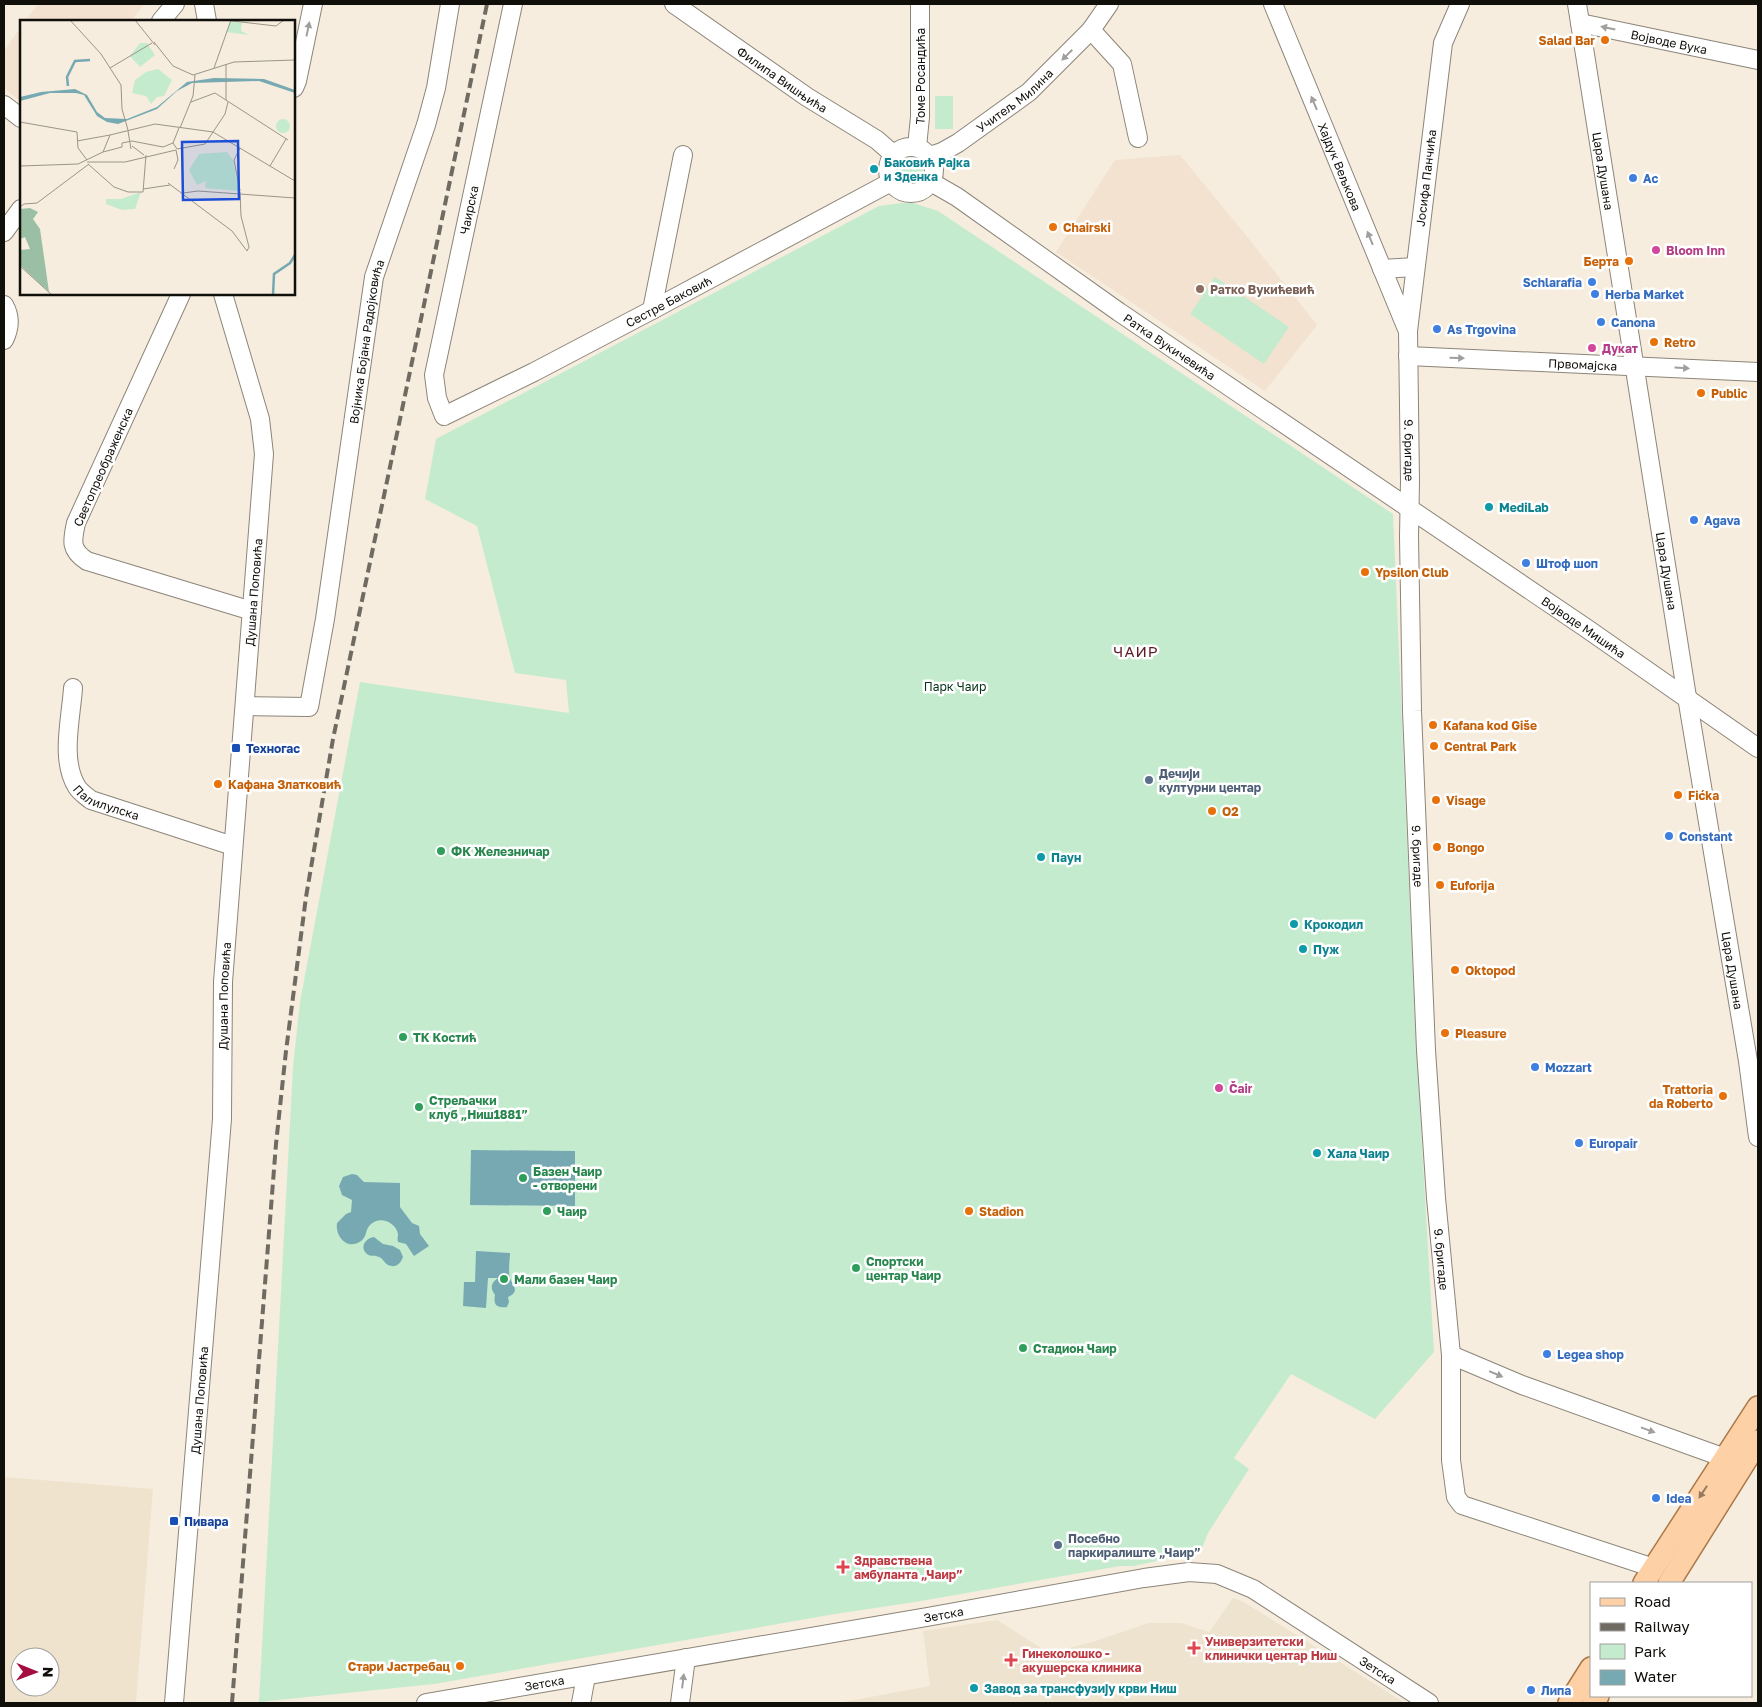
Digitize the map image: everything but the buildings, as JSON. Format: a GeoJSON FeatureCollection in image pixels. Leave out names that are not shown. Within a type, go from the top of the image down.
{"type":"FeatureCollection","features":[{"type":"Feature","properties":{"kind":"main road"},"geometry":{"type":"LineString","coordinates":[[1649,1575],[1758,1407]]}},
{"type":"Feature","properties":{"kind":"main road"},"geometry":{"type":"LineString","coordinates":[[1670,1582],[1758,1441]]}},
{"type":"Feature","properties":{"kind":"main road"},"geometry":{"type":"LineString","coordinates":[[1569,1703],[1590,1670]]}},
{"type":"Feature","properties":{"kind":"street"},"geometry":{"type":"LineString","coordinates":[[162,20],[175,4]]}},
{"type":"Feature","properties":{"kind":"street"},"geometry":{"type":"LineString","coordinates":[[204,4],[207,20]]}},
{"type":"Feature","properties":{"kind":"street"},"geometry":{"type":"LineString","coordinates":[[295,86],[313,4]]}},
{"type":"Feature","properties":{"kind":"street","name":"Војника Бојана Радојковића"},"geometry":{"type":"LineString","coordinates":[[245,706],[309,707],[325,619],[374,277],[426,126],[436,88],[450,4]]}},
{"type":"Feature","properties":{"kind":"street","name":"Чаирска"},"geometry":{"type":"LineString","coordinates":[[444,416],[437,398],[434,375],[513,4]]}},
{"type":"Feature","properties":{"kind":"street","name":"Филипа Вишњића"},"geometry":{"type":"LineString","coordinates":[[674,4],[807,97],[877,140],[893,154]]}},
{"type":"Feature","properties":{"kind":"street","name":"Томе Росандића"},"geometry":{"type":"LineString","coordinates":[[920,4],[920,117],[924,152]]}},
{"type":"Feature","properties":{"kind":"street","name":"Учитељ Милина"},"geometry":{"type":"LineString","coordinates":[[924,152],[942,152],[958,143],[1029,92],[1091,30],[1109,4]]}},
{"type":"Feature","properties":{"kind":"street","name":"Хајдук Вељкова"},"geometry":{"type":"LineString","coordinates":[[1273,4],[1408,331]]}},
{"type":"Feature","properties":{"kind":"street","name":"Јосифа Панчића"},"geometry":{"type":"LineString","coordinates":[[1408,356],[1408,331],[1415,267],[1443,43],[1460,4]]}},
{"type":"Feature","properties":{"kind":"street","name":"Цара Душана"},"geometry":{"type":"LineString","coordinates":[[1577,4],[1687,697],[1748,1061],[1758,1137]]}},
{"type":"Feature","properties":{"kind":"street","name":"Војводе Вука"},"geometry":{"type":"LineString","coordinates":[[1580,23],[1758,60]]}},
{"type":"Feature","properties":{"kind":"street"},"geometry":{"type":"LineString","coordinates":[[1091,30],[1122,64],[1138,138]]}},
{"type":"Feature","properties":{"kind":"street"},"geometry":{"type":"LineString","coordinates":[[4,106],[20,117]]}},
{"type":"Feature","properties":{"kind":"street"},"geometry":{"type":"LineString","coordinates":[[904,147],[924,152],[935,169],[931,182],[921,191],[908,193],[901,191],[891,182],[888,175],[888,168],[893,154],[904,147]]}},
{"type":"Feature","properties":{"kind":"street"},"geometry":{"type":"LineString","coordinates":[[652,310],[683,155]]}},
{"type":"Feature","properties":{"kind":"street","name":"Сестре Баковић"},"geometry":{"type":"LineString","coordinates":[[444,416],[534,372],[891,182]]}},
{"type":"Feature","properties":{"kind":"street","name":"Ратка Вукичевића"},"geometry":{"type":"LineString","coordinates":[[931,182],[957,197],[1151,334],[1409,508]]}},
{"type":"Feature","properties":{"kind":"street"},"geometry":{"type":"LineString","coordinates":[[4,232],[20,210]]}},
{"type":"Feature","properties":{"kind":"street"},"geometry":{"type":"LineString","coordinates":[[1382,269],[1415,267]]}},
{"type":"Feature","properties":{"kind":"street","name":"Светопреображенска"},"geometry":{"type":"LineString","coordinates":[[181,295],[76,523],[73,536],[74,547],[79,556],[87,561],[252,611]]}},
{"type":"Feature","properties":{"kind":"street","name":"Душана Поповића"},"geometry":{"type":"LineString","coordinates":[[174,1703],[222,1119],[222,982],[264,454],[260,419],[223,295]]}},
{"type":"Feature","properties":{"kind":"street"},"geometry":{"type":"LineString","coordinates":[[4,305],[8,312],[9,326],[4,340]]}},
{"type":"Feature","properties":{"kind":"street","name":"Првомајска"},"geometry":{"type":"LineString","coordinates":[[1408,356],[1758,372]]}},
{"type":"Feature","properties":{"kind":"street","name":"9. бригаде"},"geometry":{"type":"LineString","coordinates":[[1408,356],[1412,711],[1426,1050],[1436,1198],[1451,1355],[1451,1460],[1454,1487],[1458,1501],[1478,1511],[1649,1575]]}},
{"type":"Feature","properties":{"kind":"street","name":"Војводе Мишића"},"geometry":{"type":"LineString","coordinates":[[1409,508],[1687,697],[1758,748]]}},
{"type":"Feature","properties":{"kind":"street","name":"Палилулска"},"geometry":{"type":"LineString","coordinates":[[73,688],[68,750],[69,770],[78,789],[91,800],[233,846]]}},
{"type":"Feature","properties":{"kind":"street"},"geometry":{"type":"LineString","coordinates":[[1451,1355],[1522,1384],[1725,1458]]}},
{"type":"Feature","properties":{"kind":"street","name":"Зетска"},"geometry":{"type":"LineString","coordinates":[[426,1703],[446,1702],[686,1658],[1144,1578],[1189,1572],[1218,1574],[1253,1589],[1428,1703]]}},
{"type":"Feature","properties":{"kind":"street"},"geometry":{"type":"LineString","coordinates":[[680,1703],[686,1658]]}},
{"type":"Feature","properties":{"kind":"street"},"geometry":{"type":"LineString","coordinates":[[581,1703],[586,1676]]}},
{"type":"Feature","properties":{"kind":"shaded area"},"geometry":{"type":"Polygon","coordinates":[[[38,4],[144,4],[132,20],[26,20],[38,4]]]}},
{"type":"Feature","properties":{"kind":"shaded area"},"geometry":{"type":"Polygon","coordinates":[[[20,28],[20,101],[4,88],[4,51],[20,28]]]}},
{"type":"Feature","properties":{"kind":"shaded area","name":"Ратко Вукићевић"},"geometry":{"type":"Polygon","coordinates":[[[1180,155],[1317,325],[1265,391],[1056,252],[1115,160],[1180,155]]]}},
{"type":"Feature","properties":{"kind":"shaded area"},"geometry":{"type":"Polygon","coordinates":[[[4,1477],[153,1489],[136,1703],[4,1703],[4,1477]]]}},
{"type":"Feature","properties":{"kind":"shaded area","name":"Универзитетски клинички центар Ниш"},"geometry":{"type":"Polygon","coordinates":[[[1233,1598],[1242,1601],[1405,1703],[838,1703],[930,1686],[923,1631],[997,1620],[1049,1653],[1093,1642],[1148,1623],[1181,1623],[1209,1632],[1233,1598]]]}},
{"type":"Feature","properties":{"kind":"green space"},"geometry":{"type":"Polygon","coordinates":[[[935,96],[953,96],[953,129],[935,129],[935,96]]]}},
{"type":"Feature","properties":{"kind":"green space"},"geometry":{"type":"Polygon","coordinates":[[[911,159],[920,162],[923,171],[920,180],[911,183],[902,180],[899,171],[902,162],[911,159]]]}},
{"type":"Feature","properties":{"kind":"green space","name":"Парк Чаир"},"geometry":{"type":"Polygon","coordinates":[[[910,202],[938,211],[1393,514],[1415,1024],[1434,1352],[1375,1419],[1291,1374],[1234,1458],[1249,1469],[1208,1533],[1201,1551],[1134,1566],[1120,1566],[835,1614],[434,1684],[259,1702],[293,1067],[300,1002],[360,682],[569,713],[566,680],[515,673],[477,526],[425,499],[436,439],[879,206],[910,202]]]}},
{"type":"Feature","properties":{"kind":"green space"},"geometry":{"type":"Polygon","coordinates":[[[1215,277],[1289,327],[1264,364],[1190,314],[1215,277]]]}},
{"type":"Feature","properties":{"kind":"water","name":"Базен Чаир - отворени"},"geometry":{"type":"Polygon","coordinates":[[[471,1150],[575,1151],[575,1206],[470,1205],[471,1150]]]}},
{"type":"Feature","properties":{"kind":"water"},"geometry":{"type":"Polygon","coordinates":[[[352,1174],[357,1175],[364,1182],[400,1183],[400,1207],[412,1223],[419,1226],[420,1234],[429,1246],[414,1256],[406,1244],[398,1242],[397,1230],[394,1226],[382,1220],[378,1220],[370,1225],[364,1238],[356,1244],[343,1241],[338,1233],[337,1223],[346,1214],[351,1212],[352,1200],[342,1195],[339,1186],[343,1177],[352,1174]]]}},
{"type":"Feature","properties":{"kind":"water"},"geometry":{"type":"Polygon","coordinates":[[[374,1237],[383,1244],[400,1250],[403,1257],[399,1264],[391,1266],[376,1256],[367,1254],[364,1249],[364,1243],[374,1237]]]}},
{"type":"Feature","properties":{"kind":"water","name":"Мали базен Чаир"},"geometry":{"type":"Polygon","coordinates":[[[476,1251],[510,1253],[509,1276],[515,1290],[508,1297],[507,1307],[498,1306],[495,1303],[492,1287],[498,1278],[488,1278],[486,1308],[463,1306],[464,1282],[475,1282],[476,1251]]]}},
{"type":"Feature","properties":{"kind":"railway"},"geometry":{"type":"LineString","coordinates":[[232,1703],[276,1144],[306,897],[333,739],[487,4]]}},
{"type":"Feature","properties":{"kind":"place","name":"Salad Bar"},"geometry":{"type":"Point","coordinates":[1605,40]}},
{"type":"Feature","properties":{"kind":"place","name":"Баковић Рајка и Зденка"},"geometry":{"type":"Point","coordinates":[874,169]}},
{"type":"Feature","properties":{"kind":"place","name":"Ас"},"geometry":{"type":"Point","coordinates":[1633,178]}},
{"type":"Feature","properties":{"kind":"place","name":"Chairski"},"geometry":{"type":"Point","coordinates":[1053,227]}},
{"type":"Feature","properties":{"kind":"place","name":"Bloom Inn"},"geometry":{"type":"Point","coordinates":[1656,250]}},
{"type":"Feature","properties":{"kind":"place","name":"Берта"},"geometry":{"type":"Point","coordinates":[1629,261]}},
{"type":"Feature","properties":{"kind":"place","name":"Schlarafia"},"geometry":{"type":"Point","coordinates":[1592,282]}},
{"type":"Feature","properties":{"kind":"place","name":"Ратко Вукићевић"},"geometry":{"type":"Point","coordinates":[1200,289]}},
{"type":"Feature","properties":{"kind":"place","name":"Herba Market"},"geometry":{"type":"Point","coordinates":[1595,294]}},
{"type":"Feature","properties":{"kind":"place","name":"Canona"},"geometry":{"type":"Point","coordinates":[1601,322]}},
{"type":"Feature","properties":{"kind":"place","name":"As Trgovina"},"geometry":{"type":"Point","coordinates":[1437,329]}},
{"type":"Feature","properties":{"kind":"place","name":"Retro"},"geometry":{"type":"Point","coordinates":[1654,342]}},
{"type":"Feature","properties":{"kind":"place","name":"Дукат"},"geometry":{"type":"Point","coordinates":[1592,348]}},
{"type":"Feature","properties":{"kind":"place","name":"Public"},"geometry":{"type":"Point","coordinates":[1701,393]}},
{"type":"Feature","properties":{"kind":"place","name":"MediLab"},"geometry":{"type":"Point","coordinates":[1489,507]}},
{"type":"Feature","properties":{"kind":"place","name":"Agava"},"geometry":{"type":"Point","coordinates":[1694,520]}},
{"type":"Feature","properties":{"kind":"place","name":"Штоф шоп"},"geometry":{"type":"Point","coordinates":[1526,563]}},
{"type":"Feature","properties":{"kind":"place","name":"Ypsilon Club"},"geometry":{"type":"Point","coordinates":[1365,572]}},
{"type":"Feature","properties":{"kind":"place","name":"Kafana kod Giše"},"geometry":{"type":"Point","coordinates":[1433,725]}},
{"type":"Feature","properties":{"kind":"place","name":"Central Park"},"geometry":{"type":"Point","coordinates":[1434,746]}},
{"type":"Feature","properties":{"kind":"place","name":"Техногас"},"geometry":{"type":"Point","coordinates":[236,748]}},
{"type":"Feature","properties":{"kind":"place","name":"Дечији културни центар"},"geometry":{"type":"Point","coordinates":[1149,780]}},
{"type":"Feature","properties":{"kind":"place","name":"Кафана Златковић"},"geometry":{"type":"Point","coordinates":[218,784]}},
{"type":"Feature","properties":{"kind":"place","name":"Fićka"},"geometry":{"type":"Point","coordinates":[1678,795]}},
{"type":"Feature","properties":{"kind":"place","name":"Visage"},"geometry":{"type":"Point","coordinates":[1436,800]}},
{"type":"Feature","properties":{"kind":"place","name":"O2"},"geometry":{"type":"Point","coordinates":[1212,811]}},
{"type":"Feature","properties":{"kind":"place","name":"Constant"},"geometry":{"type":"Point","coordinates":[1669,836]}},
{"type":"Feature","properties":{"kind":"place","name":"Bongo"},"geometry":{"type":"Point","coordinates":[1437,847]}},
{"type":"Feature","properties":{"kind":"place","name":"ФК Железничар"},"geometry":{"type":"Point","coordinates":[441,851]}},
{"type":"Feature","properties":{"kind":"place","name":"Паун"},"geometry":{"type":"Point","coordinates":[1041,857]}},
{"type":"Feature","properties":{"kind":"place","name":"Euforija"},"geometry":{"type":"Point","coordinates":[1440,885]}},
{"type":"Feature","properties":{"kind":"place","name":"Крокодил"},"geometry":{"type":"Point","coordinates":[1294,924]}},
{"type":"Feature","properties":{"kind":"place","name":"Пуж"},"geometry":{"type":"Point","coordinates":[1303,949]}},
{"type":"Feature","properties":{"kind":"place","name":"Oktopod"},"geometry":{"type":"Point","coordinates":[1455,970]}},
{"type":"Feature","properties":{"kind":"place","name":"Pleasure"},"geometry":{"type":"Point","coordinates":[1445,1033]}},
{"type":"Feature","properties":{"kind":"place","name":"ТК Костић"},"geometry":{"type":"Point","coordinates":[403,1037]}},
{"type":"Feature","properties":{"kind":"place","name":"Mozzart"},"geometry":{"type":"Point","coordinates":[1535,1067]}},
{"type":"Feature","properties":{"kind":"place","name":"Čair"},"geometry":{"type":"Point","coordinates":[1219,1088]}},
{"type":"Feature","properties":{"kind":"place","name":"Trattoria da Roberto"},"geometry":{"type":"Point","coordinates":[1723,1096]}},
{"type":"Feature","properties":{"kind":"place","name":"Стрељачки клуб „Ниш1881”"},"geometry":{"type":"Point","coordinates":[419,1107]}},
{"type":"Feature","properties":{"kind":"place","name":"Europair"},"geometry":{"type":"Point","coordinates":[1579,1143]}},
{"type":"Feature","properties":{"kind":"place","name":"Хала Чаир"},"geometry":{"type":"Point","coordinates":[1317,1153]}},
{"type":"Feature","properties":{"kind":"place","name":"Базен Чаир - отворени"},"geometry":{"type":"Point","coordinates":[523,1178]}},
{"type":"Feature","properties":{"kind":"place","name":"Чаир"},"geometry":{"type":"Point","coordinates":[547,1211]}},
{"type":"Feature","properties":{"kind":"place","name":"Stadion"},"geometry":{"type":"Point","coordinates":[969,1211]}},
{"type":"Feature","properties":{"kind":"place","name":"Спортски центар Чаир"},"geometry":{"type":"Point","coordinates":[856,1268]}},
{"type":"Feature","properties":{"kind":"place","name":"Мали базен Чаир"},"geometry":{"type":"Point","coordinates":[504,1279]}},
{"type":"Feature","properties":{"kind":"place","name":"Стадион Чаир"},"geometry":{"type":"Point","coordinates":[1023,1348]}},
{"type":"Feature","properties":{"kind":"place","name":"Legea shop"},"geometry":{"type":"Point","coordinates":[1547,1354]}},
{"type":"Feature","properties":{"kind":"place","name":"Idea"},"geometry":{"type":"Point","coordinates":[1656,1498]}},
{"type":"Feature","properties":{"kind":"place","name":"Пивара"},"geometry":{"type":"Point","coordinates":[174,1521]}},
{"type":"Feature","properties":{"kind":"place","name":"Посебно паркиралиште „Чаир”"},"geometry":{"type":"Point","coordinates":[1058,1545]}},
{"type":"Feature","properties":{"kind":"place","name":"Здравствена амбуланта „Чаир”"},"geometry":{"type":"Point","coordinates":[843,1567]}},
{"type":"Feature","properties":{"kind":"place","name":"Универзитетски клинички центар Ниш"},"geometry":{"type":"Point","coordinates":[1194,1648]}},
{"type":"Feature","properties":{"kind":"place","name":"Гинеколошко - акушерска клиника"},"geometry":{"type":"Point","coordinates":[1011,1660]}},
{"type":"Feature","properties":{"kind":"place","name":"Стари Јастребац"},"geometry":{"type":"Point","coordinates":[460,1666]}},
{"type":"Feature","properties":{"kind":"place","name":"Завод за трансфузију крви Ниш"},"geometry":{"type":"Point","coordinates":[974,1688]}},
{"type":"Feature","properties":{"kind":"place","name":"Липа"},"geometry":{"type":"Point","coordinates":[1531,1690]}},
{"type":"Feature","properties":{"kind":"district","name":"ЧАИР"},"geometry":{"type":"Point","coordinates":[1136,651]}}]}
